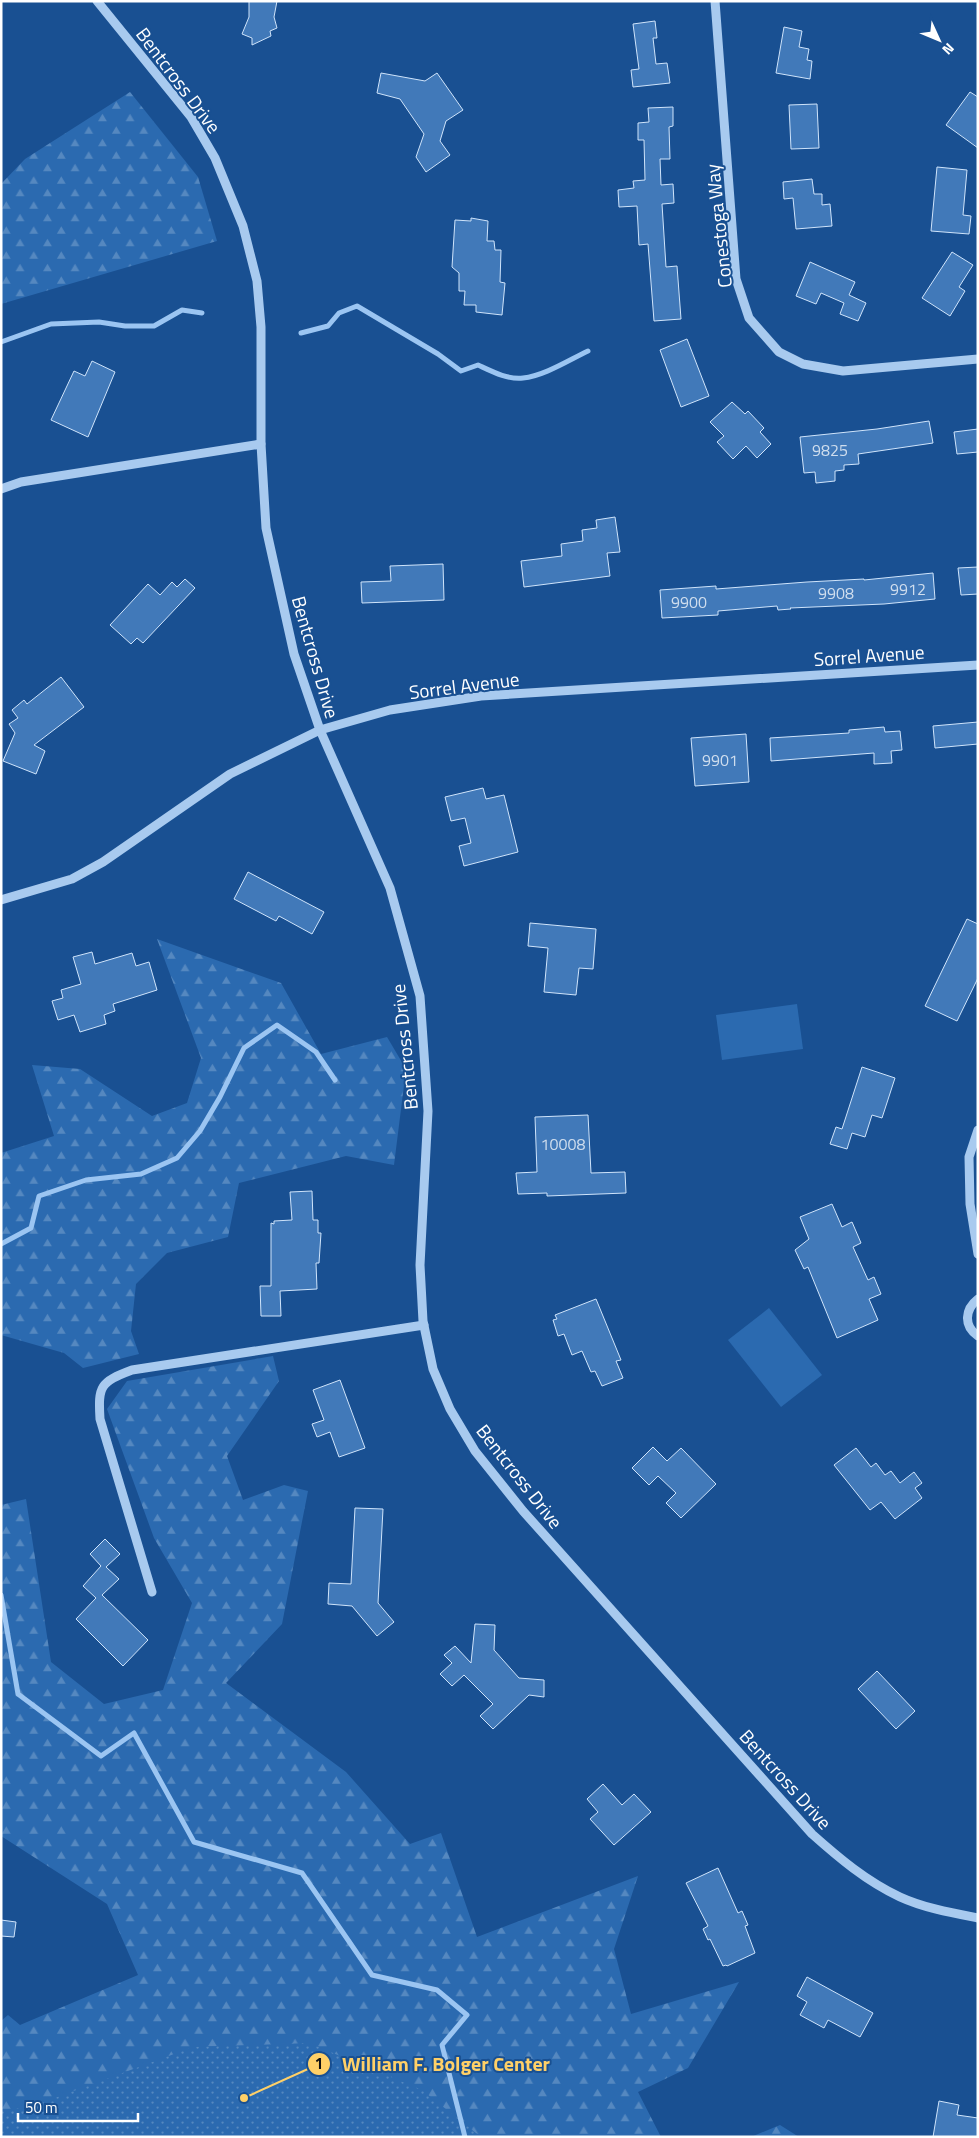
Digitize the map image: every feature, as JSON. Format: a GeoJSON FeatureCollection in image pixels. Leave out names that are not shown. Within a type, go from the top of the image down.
{"type":"FeatureCollection","features":[{"type":"Feature","properties":{"kind":"street","name":"Bentcross Drive"},"geometry":{"type":"LineString","coordinates":[[96,1],[191,117],[215,158],[243,226],[257,282],[261,327],[261,444],[266,528],[294,654],[320,730],[390,888],[420,996],[428,1111],[420,1265],[424,1325],[433,1369],[450,1410],[475,1451],[523,1511],[812,1834],[844,1862],[870,1881],[900,1897],[939,1910],[978,1918]]}},
{"type":"Feature","properties":{"kind":"street","name":"Conestoga Way"},"geometry":{"type":"LineString","coordinates":[[715,1],[736,279],[749,318],[780,352],[803,364],[835,370],[843,371],[978,359]]}},
{"type":"Feature","properties":{"kind":"street"},"geometry":{"type":"LineString","coordinates":[[1,488],[21,482],[261,444]]}},
{"type":"Feature","properties":{"kind":"street","name":"Sorrel Avenue"},"geometry":{"type":"LineString","coordinates":[[1,900],[72,879],[96,866],[230,774],[320,730],[390,710],[481,696],[978,665]]}},
{"type":"Feature","properties":{"kind":"street"},"geometry":{"type":"LineString","coordinates":[[978,1130],[970,1157],[970,1204],[978,1254]]}},
{"type":"Feature","properties":{"kind":"street"},"geometry":{"type":"LineString","coordinates":[[978,1299],[973,1303],[967,1315],[970,1328],[978,1336]]}},
{"type":"Feature","properties":{"kind":"street"},"geometry":{"type":"LineString","coordinates":[[152,1592],[100,1419],[98,1395],[103,1386],[114,1377],[132,1370],[424,1325]]}},
{"type":"Feature","properties":{"kind":"green space"},"geometry":{"type":"Polygon","coordinates":[[[130,92],[198,177],[217,241],[1,304],[1,184],[25,159],[130,92]]]}},
{"type":"Feature","properties":{"kind":"green space"},"geometry":{"type":"Polygon","coordinates":[[[157,939],[281,983],[321,1054],[387,1037],[406,1069],[394,1165],[346,1156],[239,1183],[228,1237],[167,1253],[136,1284],[131,1331],[139,1354],[83,1368],[64,1353],[1,1335],[1,1153],[54,1136],[32,1065],[80,1069],[152,1116],[187,1103],[201,1058],[157,939]]]}},
{"type":"Feature","properties":{"kind":"green space"},"geometry":{"type":"Polygon","coordinates":[[[797,1004],[803,1049],[722,1060],[716,1015],[797,1004]]]}},
{"type":"Feature","properties":{"kind":"green space"},"geometry":{"type":"Polygon","coordinates":[[[769,1308],[822,1375],[781,1407],[728,1340],[769,1308]]]}},
{"type":"Feature","properties":{"kind":"green space"},"geometry":{"type":"Polygon","coordinates":[[[273,1356],[279,1381],[227,1456],[243,1500],[284,1485],[308,1491],[282,1624],[226,1683],[346,1772],[410,1844],[441,1833],[477,1937],[638,1876],[614,1949],[631,2014],[739,1982],[688,2068],[638,2092],[661,2137],[1,2137],[1,2021],[8,2015],[20,2025],[138,1975],[107,1904],[1,1836],[1,1505],[26,1499],[51,1662],[104,1704],[163,1690],[192,1603],[154,1538],[107,1409],[127,1381],[273,1356]]]}},
{"type":"Feature","properties":{"kind":"green space"},"geometry":{"type":"Polygon","coordinates":[[[309,2043],[422,2090],[481,2137],[1,2137],[1,2111],[33,2106],[193,2047],[309,2043]]]}},
{"type":"Feature","properties":{"kind":"green space"},"geometry":{"type":"Polygon","coordinates":[[[780,2125],[799,2137],[751,2137],[780,2125]]]}},
{"type":"Feature","properties":{"kind":"building"},"geometry":{"type":"Polygon","coordinates":[[[249,1],[277,1],[274,17],[277,28],[270,31],[271,36],[252,45],[252,38],[242,34],[249,17],[249,1]]]}},
{"type":"Feature","properties":{"kind":"building"},"geometry":{"type":"Polygon","coordinates":[[[655,21],[657,38],[653,38],[656,64],[667,63],[670,83],[633,87],[631,70],[639,69],[633,24],[655,21]]]}},
{"type":"Feature","properties":{"kind":"building"},"geometry":{"type":"Polygon","coordinates":[[[784,27],[802,31],[799,47],[809,49],[807,60],[812,61],[810,79],[776,73],[784,27]]]}},
{"type":"Feature","properties":{"kind":"building"},"geometry":{"type":"Polygon","coordinates":[[[381,73],[425,81],[437,73],[463,110],[446,121],[440,141],[450,155],[426,172],[416,157],[424,134],[400,99],[377,93],[381,73]]]}},
{"type":"Feature","properties":{"kind":"building"},"geometry":{"type":"Polygon","coordinates":[[[970,92],[978,97],[978,148],[946,125],[970,92]]]}},
{"type":"Feature","properties":{"kind":"building"},"geometry":{"type":"Polygon","coordinates":[[[817,104],[819,148],[791,149],[789,105],[817,104]]]}},
{"type":"Feature","properties":{"kind":"building"},"geometry":{"type":"Polygon","coordinates":[[[673,107],[673,126],[669,127],[670,159],[660,159],[661,185],[673,184],[674,203],[662,204],[666,267],[677,266],[681,319],[654,321],[648,244],[639,245],[637,206],[619,207],[618,190],[634,188],[633,181],[645,180],[644,140],[638,140],[638,123],[649,122],[648,108],[673,107]]]}},
{"type":"Feature","properties":{"kind":"building"},"geometry":{"type":"Polygon","coordinates":[[[937,167],[967,170],[963,215],[971,216],[969,234],[931,231],[937,167]]]}},
{"type":"Feature","properties":{"kind":"building"},"geometry":{"type":"Polygon","coordinates":[[[812,179],[814,194],[822,194],[822,205],[830,204],[832,226],[796,229],[793,198],[784,199],[783,182],[812,179]]]}},
{"type":"Feature","properties":{"kind":"building"},"geometry":{"type":"Polygon","coordinates":[[[471,218],[488,221],[487,241],[494,241],[495,250],[501,250],[500,282],[505,283],[502,315],[476,312],[476,305],[464,305],[465,291],[459,291],[459,273],[452,267],[455,220],[471,221],[471,218]]]}},
{"type":"Feature","properties":{"kind":"building"},"geometry":{"type":"Polygon","coordinates":[[[952,252],[973,265],[959,287],[965,291],[950,316],[922,298],[952,252]]]}},
{"type":"Feature","properties":{"kind":"building"},"geometry":{"type":"Polygon","coordinates":[[[810,262],[855,282],[849,295],[866,303],[858,321],[840,314],[844,303],[821,293],[816,304],[796,296],[810,262]]]}},
{"type":"Feature","properties":{"kind":"building"},"geometry":{"type":"Polygon","coordinates":[[[687,339],[709,396],[681,407],[660,350],[687,339]]]}},
{"type":"Feature","properties":{"kind":"building"},"geometry":{"type":"Polygon","coordinates":[[[92,361],[115,372],[88,437],[51,420],[74,371],[85,376],[92,361]]]}},
{"type":"Feature","properties":{"kind":"building"},"geometry":{"type":"Polygon","coordinates":[[[732,402],[745,414],[748,411],[764,428],[760,432],[771,444],[757,458],[746,446],[733,459],[717,442],[724,436],[710,422],[732,402]]]}},
{"type":"Feature","properties":{"kind":"building"},"geometry":{"type":"Polygon","coordinates":[[[929,421],[933,443],[858,454],[859,464],[844,465],[844,470],[835,471],[835,481],[816,483],[815,472],[804,473],[800,437],[877,429],[929,421]]]}},
{"type":"Feature","properties":{"kind":"building"},"geometry":{"type":"Polygon","coordinates":[[[978,429],[978,452],[957,454],[954,432],[978,429]]]}},
{"type":"Feature","properties":{"kind":"building"},"geometry":{"type":"Polygon","coordinates":[[[615,517],[620,552],[607,553],[610,576],[524,587],[521,561],[562,556],[561,544],[583,541],[582,530],[597,528],[596,520],[615,517]]]}},
{"type":"Feature","properties":{"kind":"building"},"geometry":{"type":"Polygon","coordinates":[[[443,564],[444,600],[362,603],[361,582],[391,581],[390,566],[443,564]]]}},
{"type":"Feature","properties":{"kind":"building"},"geometry":{"type":"Polygon","coordinates":[[[978,567],[978,594],[961,595],[958,568],[978,567]]]}},
{"type":"Feature","properties":{"kind":"building"},"geometry":{"type":"Polygon","coordinates":[[[933,573],[935,599],[778,610],[777,606],[718,611],[718,615],[662,618],[660,590],[716,586],[716,589],[864,580],[933,573]]]}},
{"type":"Feature","properties":{"kind":"building"},"geometry":{"type":"Polygon","coordinates":[[[185,579],[195,588],[143,643],[137,638],[131,644],[110,625],[148,584],[160,595],[172,582],[177,587],[185,579]]]}},
{"type":"Feature","properties":{"kind":"building"},"geometry":{"type":"Polygon","coordinates":[[[61,677],[84,707],[34,745],[45,751],[36,774],[3,761],[15,733],[9,724],[18,718],[12,710],[24,700],[27,704],[61,677]]]}},
{"type":"Feature","properties":{"kind":"building"},"geometry":{"type":"Polygon","coordinates":[[[978,722],[978,744],[935,748],[933,726],[978,722]]]}},
{"type":"Feature","properties":{"kind":"building"},"geometry":{"type":"Polygon","coordinates":[[[884,727],[885,732],[900,731],[902,750],[891,751],[892,763],[874,764],[874,753],[771,761],[770,738],[849,733],[849,730],[884,727]]]}},
{"type":"Feature","properties":{"kind":"building"},"geometry":{"type":"Polygon","coordinates":[[[746,734],[749,782],[695,786],[691,738],[746,734]]]}},
{"type":"Feature","properties":{"kind":"building"},"geometry":{"type":"Polygon","coordinates":[[[483,788],[486,799],[504,795],[518,852],[464,866],[459,846],[471,843],[465,818],[451,821],[445,797],[483,788]]]}},
{"type":"Feature","properties":{"kind":"building"},"geometry":{"type":"Polygon","coordinates":[[[248,872],[324,912],[312,934],[279,916],[276,921],[234,899],[248,872]]]}},
{"type":"Feature","properties":{"kind":"building"},"geometry":{"type":"Polygon","coordinates":[[[967,919],[978,924],[978,978],[957,1021],[925,1006],[967,919]]]}},
{"type":"Feature","properties":{"kind":"building"},"geometry":{"type":"Polygon","coordinates":[[[530,923],[596,929],[593,969],[579,968],[576,995],[544,992],[548,948],[528,946],[530,923]]]}},
{"type":"Feature","properties":{"kind":"building"},"geometry":{"type":"Polygon","coordinates":[[[92,952],[95,964],[132,953],[136,966],[149,962],[157,990],[113,1004],[115,1011],[104,1015],[106,1024],[80,1032],[74,1015],[58,1020],[52,1001],[63,998],[61,990],[81,984],[73,957],[92,952]]]}},
{"type":"Feature","properties":{"kind":"building"},"geometry":{"type":"Polygon","coordinates":[[[862,1067],[895,1078],[882,1118],[872,1115],[865,1137],[852,1133],[847,1149],[830,1144],[836,1127],[842,1129],[862,1067]]]}},
{"type":"Feature","properties":{"kind":"building"},"geometry":{"type":"Polygon","coordinates":[[[588,1115],[591,1173],[625,1172],[626,1193],[547,1196],[547,1193],[518,1194],[516,1173],[537,1172],[535,1117],[588,1115]]]}},
{"type":"Feature","properties":{"kind":"building"},"geometry":{"type":"Polygon","coordinates":[[[312,1191],[313,1220],[318,1220],[318,1233],[321,1233],[319,1263],[316,1263],[317,1289],[280,1291],[281,1316],[261,1316],[260,1286],[271,1286],[271,1223],[274,1224],[274,1221],[292,1220],[290,1192],[312,1191]]]}},
{"type":"Feature","properties":{"kind":"building"},"geometry":{"type":"Polygon","coordinates":[[[832,1204],[842,1227],[852,1222],[861,1243],[853,1247],[868,1280],[874,1277],[881,1294],[869,1299],[878,1320],[837,1338],[808,1267],[804,1269],[795,1250],[809,1239],[800,1217],[832,1204]]]}},
{"type":"Feature","properties":{"kind":"building"},"geometry":{"type":"Polygon","coordinates":[[[596,1299],[621,1360],[616,1361],[623,1378],[602,1386],[595,1371],[591,1372],[582,1351],[572,1355],[564,1334],[558,1336],[553,1320],[557,1319],[555,1315],[596,1299]]]}},
{"type":"Feature","properties":{"kind":"building"},"geometry":{"type":"Polygon","coordinates":[[[340,1380],[365,1448],[339,1457],[330,1432],[317,1437],[312,1424],[324,1420],[313,1390],[340,1380]]]}},
{"type":"Feature","properties":{"kind":"building"},"geometry":{"type":"Polygon","coordinates":[[[653,1447],[667,1461],[681,1448],[716,1484],[681,1518],[666,1503],[676,1493],[658,1476],[649,1485],[632,1468],[653,1447]]]}},
{"type":"Feature","properties":{"kind":"building"},"geometry":{"type":"Polygon","coordinates":[[[856,1448],[871,1467],[876,1463],[885,1475],[891,1471],[900,1483],[914,1472],[922,1483],[915,1488],[922,1498],[895,1519],[881,1502],[870,1510],[834,1465],[856,1448]]]}},
{"type":"Feature","properties":{"kind":"building"},"geometry":{"type":"Polygon","coordinates":[[[355,1508],[383,1509],[378,1603],[394,1622],[377,1636],[352,1606],[328,1604],[329,1583],[351,1584],[355,1508]]]}},
{"type":"Feature","properties":{"kind":"building"},"geometry":{"type":"Polygon","coordinates":[[[105,1539],[120,1554],[106,1567],[119,1579],[102,1595],[148,1640],[123,1666],[76,1619],[96,1598],[83,1586],[101,1566],[90,1554],[105,1539]]]}},
{"type":"Feature","properties":{"kind":"building"},"geometry":{"type":"Polygon","coordinates":[[[475,1624],[495,1625],[494,1650],[519,1678],[544,1680],[544,1697],[529,1695],[493,1729],[480,1716],[493,1704],[464,1675],[452,1686],[440,1674],[452,1663],[444,1655],[455,1646],[471,1663],[475,1624]]]}},
{"type":"Feature","properties":{"kind":"building"},"geometry":{"type":"Polygon","coordinates":[[[877,1671],[915,1711],[896,1729],[858,1689],[877,1671]]]}},
{"type":"Feature","properties":{"kind":"building"},"geometry":{"type":"Polygon","coordinates":[[[603,1784],[622,1805],[634,1794],[651,1812],[614,1845],[590,1819],[598,1812],[587,1799],[603,1784]]]}},
{"type":"Feature","properties":{"kind":"building"},"geometry":{"type":"Polygon","coordinates":[[[718,1868],[738,1913],[742,1911],[748,1925],[745,1926],[755,1953],[727,1966],[723,1966],[710,1939],[708,1940],[703,1929],[708,1926],[686,1883],[718,1868]]]}},
{"type":"Feature","properties":{"kind":"building"},"geometry":{"type":"Polygon","coordinates":[[[1,1920],[16,1922],[14,1937],[1,1936],[1,1920]]]}},
{"type":"Feature","properties":{"kind":"building"},"geometry":{"type":"Polygon","coordinates":[[[807,1977],[873,2013],[860,2037],[828,2020],[824,2028],[800,2015],[807,2002],[797,1996],[807,1977]]]}},
{"type":"Feature","properties":{"kind":"building"},"geometry":{"type":"Polygon","coordinates":[[[939,2101],[959,2105],[957,2115],[978,2118],[978,2137],[933,2137],[939,2101]]]}},
{"type":"Feature","properties":{"kind":"waterway"},"geometry":{"type":"LineString","coordinates":[[301,333],[328,326],[339,313],[357,306],[438,354],[461,371],[478,365],[511,378],[531,377],[548,371],[588,351]]}},
{"type":"Feature","properties":{"kind":"waterway"},"geometry":{"type":"LineString","coordinates":[[1,342],[51,324],[99,322],[125,326],[154,326],[182,310],[202,313]]}},
{"type":"Feature","properties":{"kind":"waterway"},"geometry":{"type":"LineString","coordinates":[[1,1244],[31,1228],[39,1196],[86,1180],[141,1174],[177,1158],[200,1131],[220,1097],[244,1048],[277,1025],[316,1052],[335,1080]]}},
{"type":"Feature","properties":{"kind":"waterway"},"geometry":{"type":"LineString","coordinates":[[1,1595],[18,1694],[101,1756],[134,1733],[194,1842],[302,1873],[372,1975],[437,1990],[467,2015],[442,2045],[465,2137]]}},
{"type":"Feature","properties":{"kind":"place","name":"William F. Bolger Center"},"geometry":{"type":"Point","coordinates":[244,2098]}}]}
